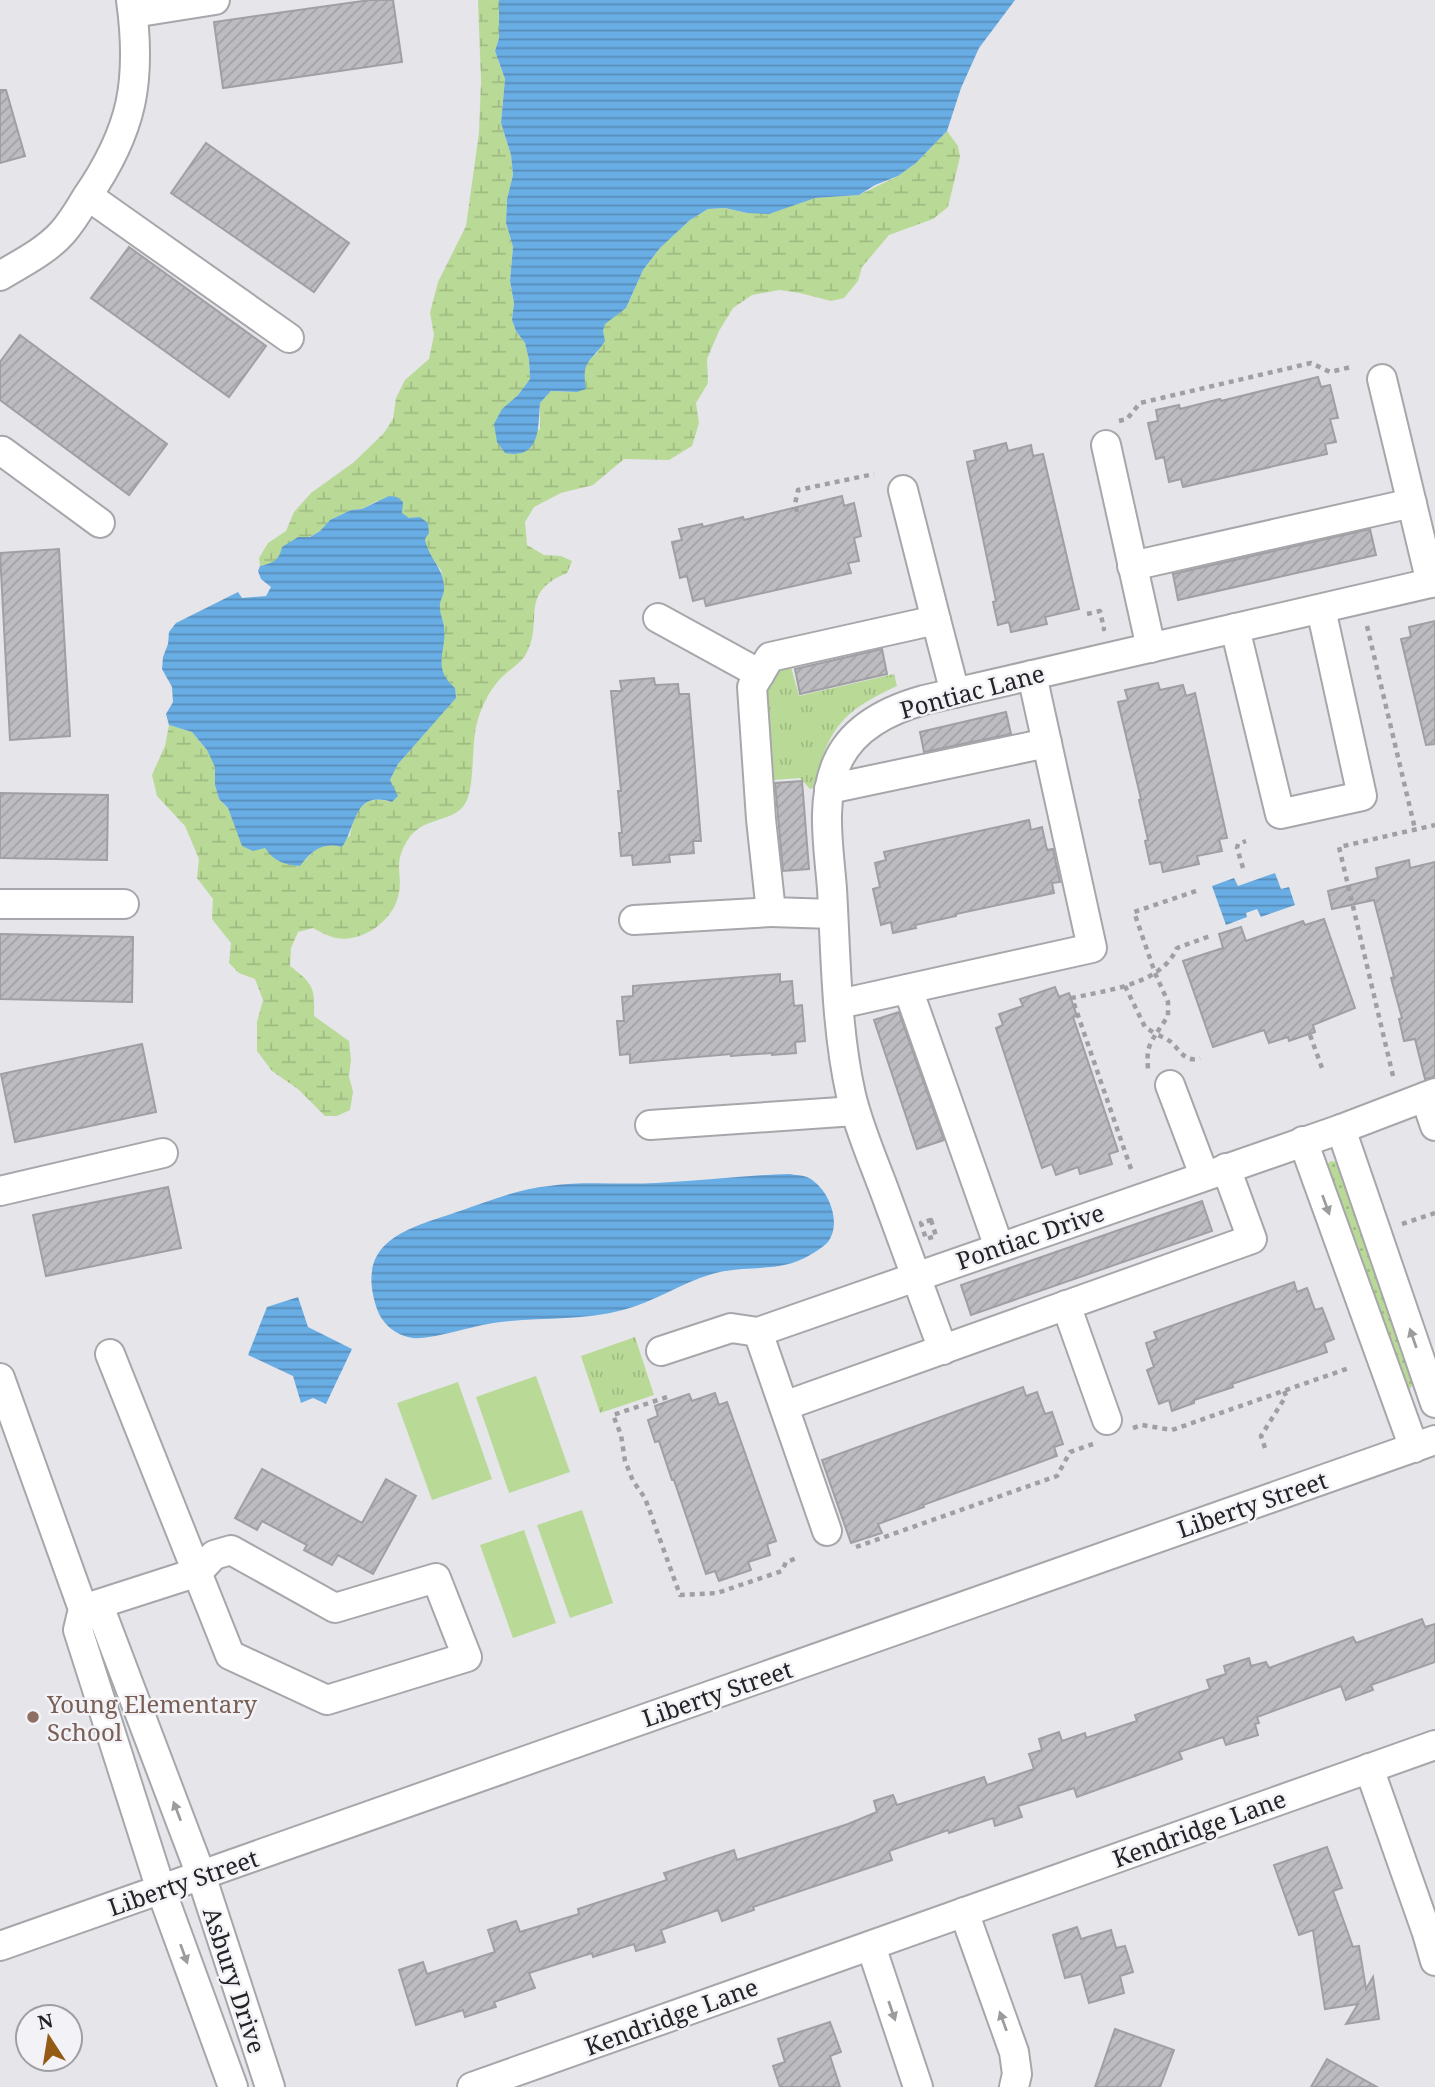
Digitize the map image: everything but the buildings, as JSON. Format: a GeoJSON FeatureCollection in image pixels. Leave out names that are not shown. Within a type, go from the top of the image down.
{"type":"FeatureCollection","features":[{"type":"Feature","properties":{"kind":"street"},"geometry":{"type":"LineString","coordinates":[[0,276],[61,235],[109,165],[124,130],[134,95],[136,62],[132,7],[215,0]]}},
{"type":"Feature","properties":{"kind":"street"},"geometry":{"type":"LineString","coordinates":[[88,196],[289,338]]}},
{"type":"Feature","properties":{"kind":"street"},"geometry":{"type":"LineString","coordinates":[[1382,379],[1433,583]]}},
{"type":"Feature","properties":{"kind":"street"},"geometry":{"type":"LineString","coordinates":[[1111,433],[1132,566],[1151,648]]}},
{"type":"Feature","properties":{"kind":"street"},"geometry":{"type":"LineString","coordinates":[[1,451],[100,523]]}},
{"type":"Feature","properties":{"kind":"street"},"geometry":{"type":"LineString","coordinates":[[903,491],[954,693]]}},
{"type":"Feature","properties":{"kind":"street"},"geometry":{"type":"LineString","coordinates":[[1132,566],[1412,503]]}},
{"type":"Feature","properties":{"kind":"street","name":"Pontiac Lane"},"geometry":{"type":"LineString","coordinates":[[943,1350],[855,1111],[845,1065],[828,817],[829,789],[837,762],[846,747],[871,723],[906,705],[1433,583]]}},
{"type":"Feature","properties":{"kind":"street"},"geometry":{"type":"LineString","coordinates":[[1235,628],[1280,814],[1362,796],[1321,609]]}},
{"type":"Feature","properties":{"kind":"street"},"geometry":{"type":"LineString","coordinates":[[658,618],[760,674]]}},
{"type":"Feature","properties":{"kind":"street"},"geometry":{"type":"LineString","coordinates":[[771,912],[761,819],[752,687],[769,657],[936,620]]}},
{"type":"Feature","properties":{"kind":"street"},"geometry":{"type":"LineString","coordinates":[[839,1004],[1092,948],[1032,675]]}},
{"type":"Feature","properties":{"kind":"street"},"geometry":{"type":"LineString","coordinates":[[829,789],[1047,743]]}},
{"type":"Feature","properties":{"kind":"street"},"geometry":{"type":"LineString","coordinates":[[0,904],[124,904]]}},
{"type":"Feature","properties":{"kind":"street"},"geometry":{"type":"LineString","coordinates":[[635,920],[771,912],[833,914]]}},
{"type":"Feature","properties":{"kind":"street"},"geometry":{"type":"LineString","coordinates":[[908,989],[999,1247]]}},
{"type":"Feature","properties":{"kind":"street"},"geometry":{"type":"LineString","coordinates":[[784,1406],[1252,1239],[1159,1079]]}},
{"type":"Feature","properties":{"kind":"street"},"geometry":{"type":"LineString","coordinates":[[1430,1095],[1435,1126]]}},
{"type":"Feature","properties":{"kind":"street","name":"Pontiac Drive"},"geometry":{"type":"LineString","coordinates":[[758,1332],[1341,1129],[1430,1095]]}},
{"type":"Feature","properties":{"kind":"street"},"geometry":{"type":"LineString","coordinates":[[650,1125],[855,1111]]}},
{"type":"Feature","properties":{"kind":"street"},"geometry":{"type":"LineString","coordinates":[[1341,1129],[1435,1403]]}},
{"type":"Feature","properties":{"kind":"street"},"geometry":{"type":"LineString","coordinates":[[1303,1141],[1424,1444]]}},
{"type":"Feature","properties":{"kind":"street"},"geometry":{"type":"LineString","coordinates":[[0,1191],[163,1153]]}},
{"type":"Feature","properties":{"kind":"street"},"geometry":{"type":"LineString","coordinates":[[1066,1305],[1111,1431]]}},
{"type":"Feature","properties":{"kind":"street"},"geometry":{"type":"LineString","coordinates":[[661,1351],[731,1328],[758,1332],[827,1531]]}},
{"type":"Feature","properties":{"kind":"street"},"geometry":{"type":"LineString","coordinates":[[83,1609],[198,1572],[214,1555],[231,1550],[335,1608],[436,1578],[467,1657],[327,1700],[230,1655],[198,1572],[110,1354]]}},
{"type":"Feature","properties":{"kind":"street","name":"Asbury Drive"},"geometry":{"type":"LineString","coordinates":[[0,1378],[8,1425],[83,1609],[78,1630],[161,1889],[233,2087]]}},
{"type":"Feature","properties":{"kind":"street","name":"Liberty Street"},"geometry":{"type":"LineString","coordinates":[[0,1946],[1424,1444]]}},
{"type":"Feature","properties":{"kind":"street","name":"Asbury Drive"},"geometry":{"type":"LineString","coordinates":[[83,1609],[104,1619],[201,1875],[270,2087]]}},
{"type":"Feature","properties":{"kind":"street","name":"Kendridge Lane"},"geometry":{"type":"LineString","coordinates":[[472,2087],[1435,1745]]}},
{"type":"Feature","properties":{"kind":"street"},"geometry":{"type":"LineString","coordinates":[[1369,1768],[1435,1961]]}},
{"type":"Feature","properties":{"kind":"street"},"geometry":{"type":"LineString","coordinates":[[964,1912],[1014,2052],[1017,2074],[1014,2087]]}},
{"type":"Feature","properties":{"kind":"street"},"geometry":{"type":"LineString","coordinates":[[871,1946],[918,2087]]}},
{"type":"Feature","properties":{"kind":"path"},"geometry":{"type":"LineString","coordinates":[[1111,433],[1140,403],[1311,363],[1330,372],[1352,367]]}},
{"type":"Feature","properties":{"kind":"path"},"geometry":{"type":"LineString","coordinates":[[797,512],[795,504],[799,490],[874,474]]}},
{"type":"Feature","properties":{"kind":"path"},"geometry":{"type":"LineString","coordinates":[[1087,614],[1100,611],[1104,629],[1091,631]]}},
{"type":"Feature","properties":{"kind":"path"},"geometry":{"type":"LineString","coordinates":[[1366,621],[1415,830]]}},
{"type":"Feature","properties":{"kind":"path"},"geometry":{"type":"LineString","coordinates":[[1393,1076],[1339,847],[1435,825]]}},
{"type":"Feature","properties":{"kind":"path"},"geometry":{"type":"LineString","coordinates":[[1243,868],[1237,848],[1238,844],[1247,841]]}},
{"type":"Feature","properties":{"kind":"path"},"geometry":{"type":"LineString","coordinates":[[1159,1079],[1147,1053],[1149,1045],[1168,1016],[1168,1002],[1134,912],[1196,891]]}},
{"type":"Feature","properties":{"kind":"path"},"geometry":{"type":"LineString","coordinates":[[1131,1168],[1072,998],[1125,986],[1155,973],[1172,959],[1177,948],[1210,936]]}},
{"type":"Feature","properties":{"kind":"path"},"geometry":{"type":"LineString","coordinates":[[1125,986],[1145,1027],[1170,1042],[1184,1057],[1194,1060],[1200,1058]]}},
{"type":"Feature","properties":{"kind":"path"},"geometry":{"type":"LineString","coordinates":[[1310,1035],[1322,1068]]}},
{"type":"Feature","properties":{"kind":"path"},"geometry":{"type":"LineString","coordinates":[[1402,1224],[1435,1213]]}},
{"type":"Feature","properties":{"kind":"path"},"geometry":{"type":"LineString","coordinates":[[856,1547],[1056,1476],[1070,1452],[1111,1431],[1142,1425],[1172,1430],[1349,1368]]}},
{"type":"Feature","properties":{"kind":"path"},"geometry":{"type":"LineString","coordinates":[[1265,1448],[1261,1436],[1286,1396],[1284,1391]]}},
{"type":"Feature","properties":{"kind":"path"},"geometry":{"type":"LineString","coordinates":[[667,1397],[614,1415],[621,1435],[625,1461],[633,1481],[645,1498],[680,1595],[717,1593],[782,1571],[786,1562],[797,1558]]}},
{"type":"Feature","properties":{"kind":"green space"},"geometry":{"type":"Polygon","coordinates":[[[478,0],[499,0],[499,38],[495,51],[505,79],[501,123],[511,155],[513,175],[507,199],[506,223],[513,247],[510,281],[514,303],[512,320],[525,343],[529,360],[530,379],[503,409],[540,430],[540,403],[551,391],[577,392],[586,363],[598,352],[605,323],[626,308],[643,270],[660,248],[690,220],[708,209],[725,208],[747,213],[815,198],[859,195],[898,176],[916,163],[947,131],[958,146],[960,157],[948,207],[933,219],[889,235],[862,267],[858,281],[844,298],[831,301],[779,290],[752,295],[733,308],[707,359],[708,383],[696,403],[699,423],[692,446],[669,460],[624,459],[593,485],[561,493],[534,507],[525,522],[527,545],[544,555],[561,556],[572,561],[567,573],[551,581],[542,590],[537,600],[531,644],[525,656],[498,682],[484,705],[475,732],[471,786],[466,802],[454,814],[421,827],[407,841],[400,857],[398,897],[389,915],[381,923],[353,938],[332,937],[313,928],[298,932],[291,948],[290,966],[304,977],[313,992],[314,1016],[349,1041],[349,1076],[353,1092],[350,1110],[337,1116],[325,1116],[298,1089],[272,1071],[257,1051],[257,1022],[263,1000],[255,979],[239,973],[229,963],[231,943],[212,919],[213,899],[197,878],[199,859],[185,826],[157,796],[152,775],[165,746],[169,725],[192,732],[207,750],[216,767],[215,785],[219,799],[265,848],[299,866],[318,847],[332,845],[350,836],[354,819],[367,802],[392,802],[397,797],[390,780],[398,764],[455,698],[440,662],[444,628],[439,607],[444,589],[441,570],[427,553],[425,539],[409,518],[377,501],[330,520],[320,531],[309,537],[298,537],[274,563],[260,566],[259,558],[268,543],[286,531],[294,512],[311,493],[354,462],[384,433],[393,419],[396,398],[405,380],[429,359],[434,335],[430,313],[438,282],[466,226],[479,133],[481,81],[478,0]]]}},
{"type":"Feature","properties":{"kind":"green space"},"geometry":{"type":"Polygon","coordinates":[[[791,667],[799,696],[894,674],[897,686],[862,704],[840,724],[825,750],[814,788],[810,789],[800,778],[772,780],[761,696],[778,670],[791,667]]]}},
{"type":"Feature","properties":{"kind":"green space"},"geometry":{"type":"Polygon","coordinates":[[[1331,1161],[1337,1162],[1341,1168],[1415,1383],[1409,1389],[1404,1390],[1326,1165],[1331,1161]]]}},
{"type":"Feature","properties":{"kind":"green space"},"geometry":{"type":"Polygon","coordinates":[[[635,1337],[654,1395],[600,1413],[581,1356],[635,1337]]]}},
{"type":"Feature","properties":{"kind":"green space"},"geometry":{"type":"Polygon","coordinates":[[[536,1376],[570,1472],[509,1493],[476,1397],[536,1376]]]}},
{"type":"Feature","properties":{"kind":"green space"},"geometry":{"type":"Polygon","coordinates":[[[458,1382],[492,1479],[432,1500],[397,1403],[458,1382]]]}},
{"type":"Feature","properties":{"kind":"green space"},"geometry":{"type":"Polygon","coordinates":[[[582,1510],[613,1603],[570,1618],[537,1525],[582,1510]]]}},
{"type":"Feature","properties":{"kind":"green space"},"geometry":{"type":"Polygon","coordinates":[[[524,1530],[556,1623],[513,1638],[480,1545],[524,1530]]]}},
{"type":"Feature","properties":{"kind":"water"},"geometry":{"type":"Polygon","coordinates":[[[499,0],[1015,0],[979,48],[961,88],[947,131],[916,163],[898,176],[859,195],[815,198],[769,214],[725,208],[708,209],[690,220],[660,248],[643,270],[626,308],[605,324],[605,341],[586,366],[586,389],[577,392],[551,391],[540,403],[535,440],[525,452],[517,454],[505,453],[497,442],[494,424],[502,409],[518,395],[530,379],[525,343],[512,320],[514,303],[510,281],[513,247],[506,223],[507,199],[513,175],[511,155],[501,123],[505,79],[495,51],[499,38],[499,0]]]}},
{"type":"Feature","properties":{"kind":"water"},"geometry":{"type":"Polygon","coordinates":[[[389,496],[397,497],[403,502],[402,513],[409,518],[420,517],[428,523],[429,533],[425,539],[444,582],[440,608],[444,627],[442,666],[455,688],[456,698],[398,764],[390,780],[398,796],[392,802],[379,800],[363,805],[342,847],[328,846],[318,849],[300,866],[284,863],[265,848],[253,851],[242,846],[228,808],[219,799],[215,785],[215,767],[207,750],[192,732],[169,725],[166,714],[173,702],[172,687],[162,669],[169,632],[176,623],[238,592],[242,598],[266,596],[271,587],[261,579],[258,571],[260,566],[277,558],[282,547],[298,537],[310,537],[330,520],[389,496]]]}},
{"type":"Feature","properties":{"kind":"water"},"geometry":{"type":"Polygon","coordinates":[[[1275,873],[1281,889],[1289,887],[1295,905],[1261,917],[1257,909],[1246,913],[1247,917],[1226,925],[1212,886],[1234,878],[1238,886],[1275,873]]]}},
{"type":"Feature","properties":{"kind":"water"},"geometry":{"type":"Polygon","coordinates":[[[789,1174],[807,1177],[816,1183],[828,1198],[834,1226],[827,1243],[798,1261],[786,1265],[712,1274],[634,1307],[608,1313],[501,1322],[422,1338],[407,1337],[396,1332],[382,1320],[377,1309],[372,1285],[373,1266],[380,1251],[392,1240],[424,1223],[495,1199],[538,1187],[589,1183],[656,1183],[789,1174]]]}},
{"type":"Feature","properties":{"kind":"water"},"geometry":{"type":"Polygon","coordinates":[[[298,1297],[308,1327],[352,1349],[326,1404],[313,1398],[301,1403],[293,1376],[248,1355],[267,1307],[298,1297]]]}},
{"type":"Feature","properties":{"kind":"place","name":"Young Elementary School"},"geometry":{"type":"Point","coordinates":[33,1717]}}]}
